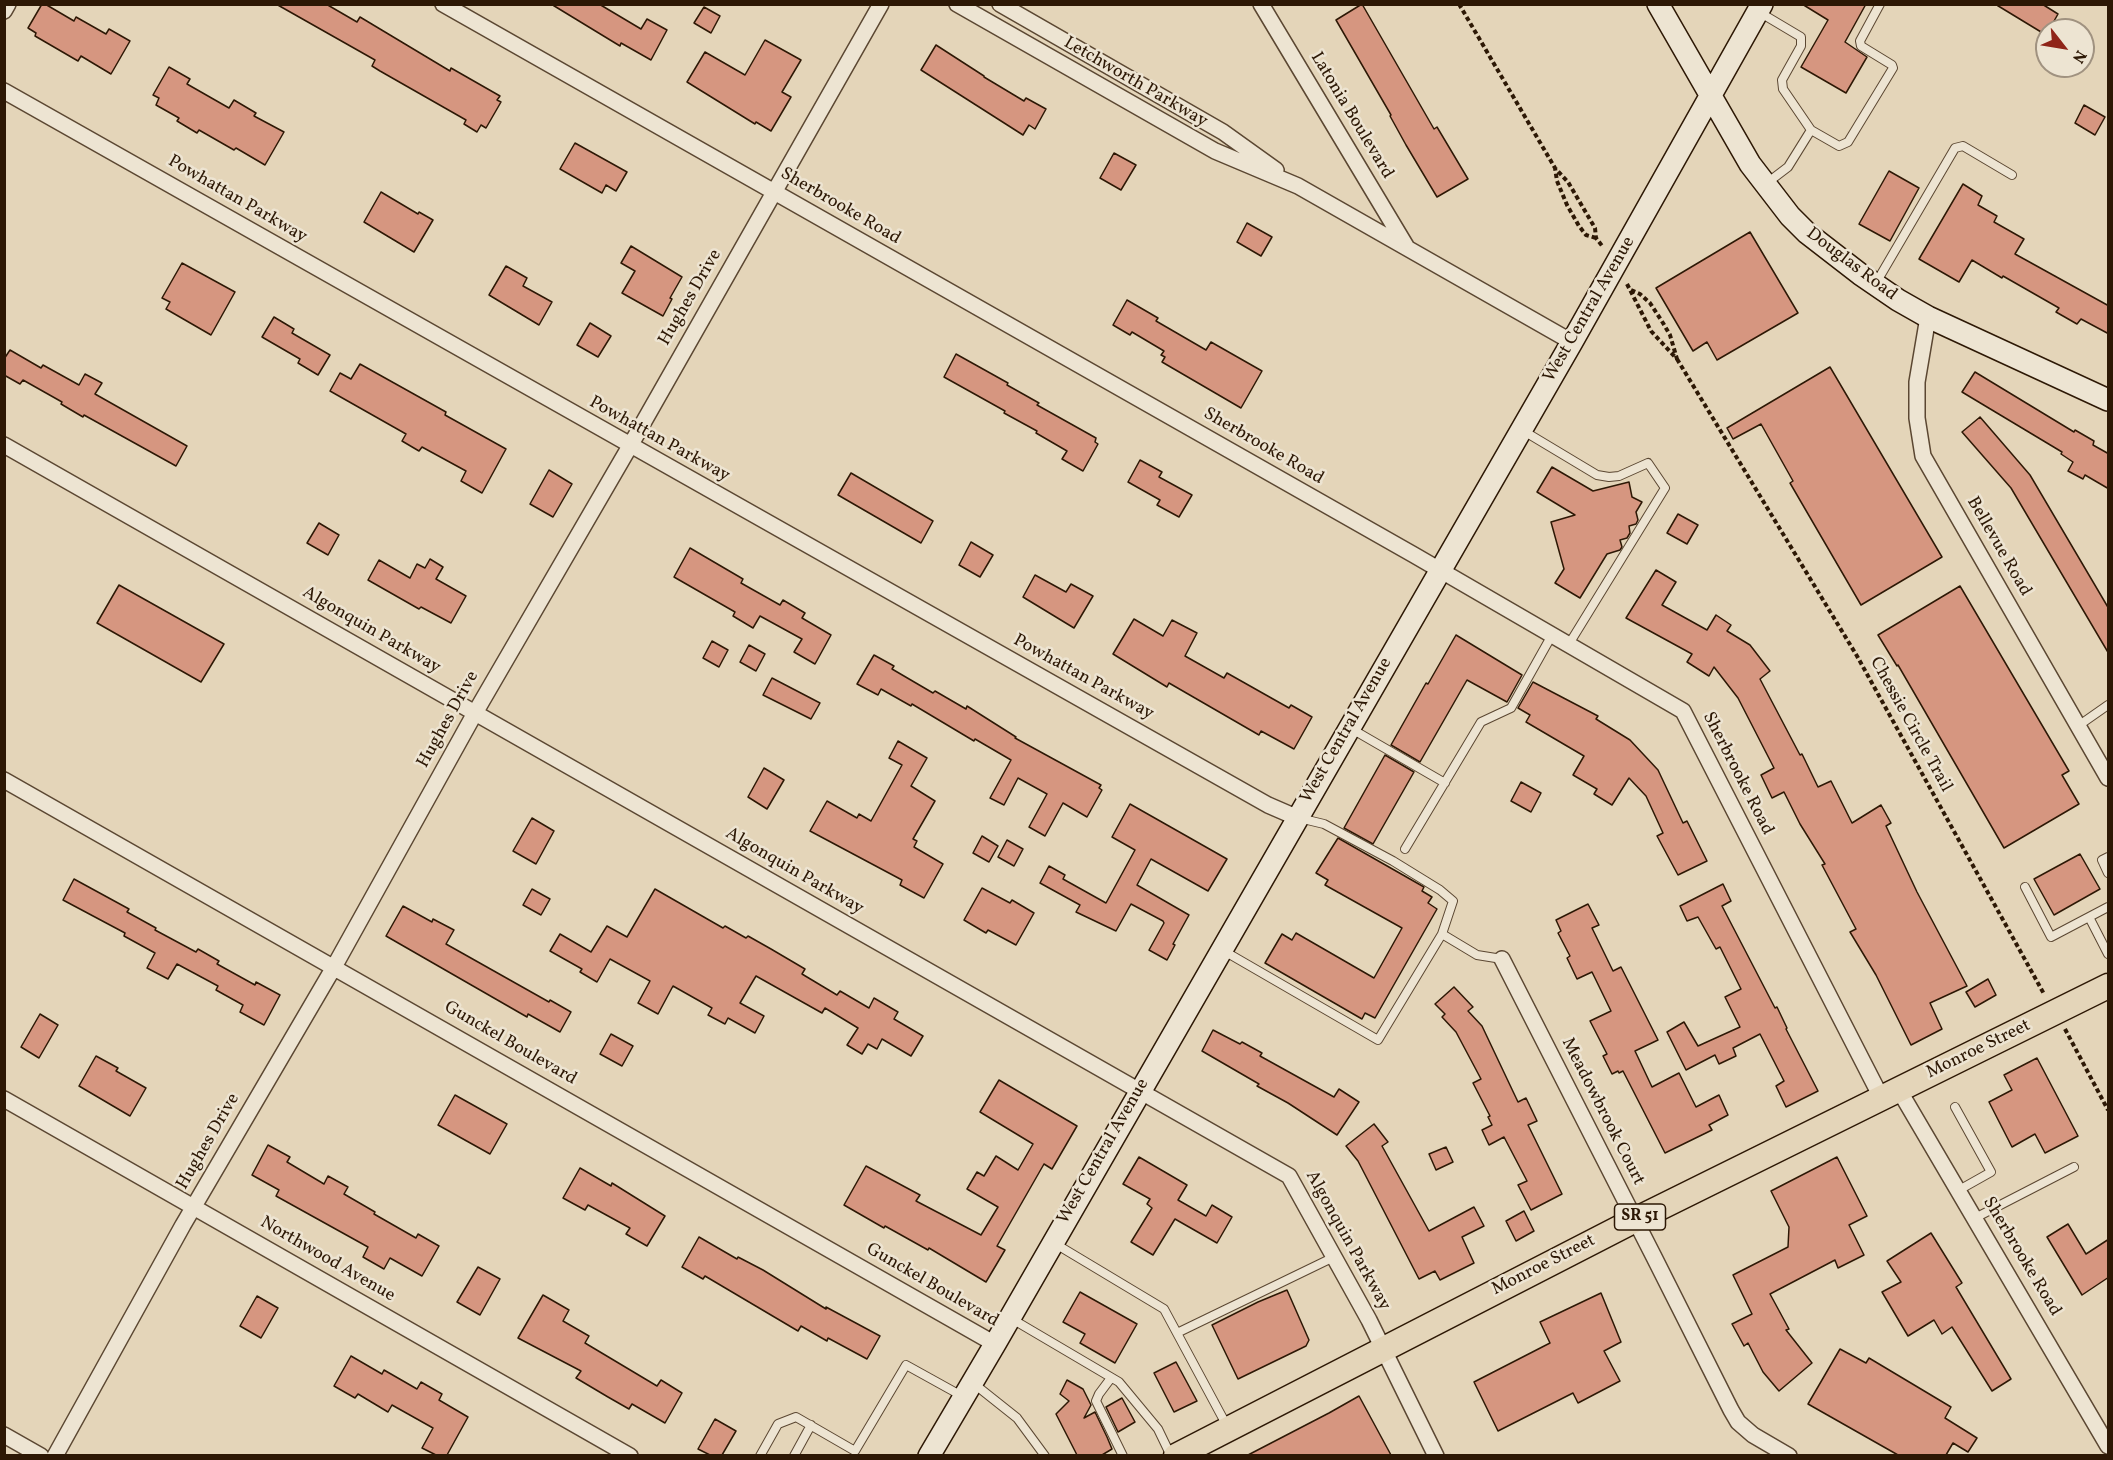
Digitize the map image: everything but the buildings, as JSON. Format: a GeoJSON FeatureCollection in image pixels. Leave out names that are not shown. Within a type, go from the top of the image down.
{"type":"FeatureCollection","features":[{"type":"Feature","properties":{"kind":"main road","name":"Douglas Road"},"geometry":{"type":"LineString","coordinates":[[1658,4],[1750,164],[1790,216],[1807,233],[1875,285],[1928,317],[2109,400]]}},
{"type":"Feature","properties":{"kind":"main road","name":"West Central Avenue"},"geometry":{"type":"LineString","coordinates":[[928,1455],[995,1344],[1139,1090],[1522,429],[1760,8]]}},
{"type":"Feature","properties":{"kind":"main road","name":"Monroe Street"},"geometry":{"type":"LineString","coordinates":[[1176,1455],[1635,1220],[2109,986]]}},
{"type":"Feature","properties":{"kind":"street"},"geometry":{"type":"LineString","coordinates":[[4,11],[8,4]]}},
{"type":"Feature","properties":{"kind":"street","name":"Sherbrooke Road"},"geometry":{"type":"LineString","coordinates":[[443,4],[1683,711],[1890,1095],[1959,1190],[2109,1446]]}},
{"type":"Feature","properties":{"kind":"street","name":"Hughes Drive"},"geometry":{"type":"LineString","coordinates":[[55,1455],[194,1207],[334,967],[475,713],[630,446],[881,4]]}},
{"type":"Feature","properties":{"kind":"street","name":"Letchworth Parkway"},"geometry":{"type":"LineString","coordinates":[[957,4],[1215,151],[1298,186]]}},
{"type":"Feature","properties":{"kind":"street","name":"Letchworth Parkway"},"geometry":{"type":"LineString","coordinates":[[1000,4],[1223,132],[1298,186],[1572,342]]}},
{"type":"Feature","properties":{"kind":"street","name":"Latonia Boulevard"},"geometry":{"type":"LineString","coordinates":[[1261,4],[1407,248]]}},
{"type":"Feature","properties":{"kind":"street","name":"Powhattan Parkway"},"geometry":{"type":"LineString","coordinates":[[4,91],[1268,805],[1298,818]]}},
{"type":"Feature","properties":{"kind":"street","name":"Bellevue Road"},"geometry":{"type":"LineString","coordinates":[[1928,317],[1917,382],[1917,418],[1923,456],[2109,778]]}},
{"type":"Feature","properties":{"kind":"street","name":"Algonquin Parkway"},"geometry":{"type":"LineString","coordinates":[[4,445],[1289,1176],[1383,1348],[1436,1455]]}},
{"type":"Feature","properties":{"kind":"street","name":"Gunckel Boulevard"},"geometry":{"type":"LineString","coordinates":[[4,780],[995,1344]]}},
{"type":"Feature","properties":{"kind":"street","name":"Meadowbrook Court"},"geometry":{"type":"LineString","coordinates":[[1502,959],[1738,1422],[1753,1435],[1789,1455]]}},
{"type":"Feature","properties":{"kind":"street","name":"Northwood Avenue"},"geometry":{"type":"LineString","coordinates":[[4,1099],[630,1455]]}},
{"type":"Feature","properties":{"kind":"street"},"geometry":{"type":"LineString","coordinates":[[4,1435],[41,1455]]}},
{"type":"Feature","properties":{"kind":"lane"},"geometry":{"type":"LineString","coordinates":[[1760,8],[1801,37],[1801,46],[1782,80],[1783,89],[1811,130],[1839,146],[1848,142],[1893,68],[1892,65],[1861,46],[1860,41],[1880,4]]}},
{"type":"Feature","properties":{"kind":"lane"},"geometry":{"type":"LineString","coordinates":[[1766,184],[1788,167],[1811,130]]}},
{"type":"Feature","properties":{"kind":"lane"},"geometry":{"type":"LineString","coordinates":[[1875,285],[1955,148],[1963,146],[2012,175]]}},
{"type":"Feature","properties":{"kind":"lane"},"geometry":{"type":"LineString","coordinates":[[1522,429],[1597,475],[1619,476],[1648,463],[1665,488],[1569,644]]}},
{"type":"Feature","properties":{"kind":"lane"},"geometry":{"type":"LineString","coordinates":[[1405,849],[1481,722],[1511,708],[1552,635]]}},
{"type":"Feature","properties":{"kind":"lane"},"geometry":{"type":"LineString","coordinates":[[2078,726],[2109,705]]}},
{"type":"Feature","properties":{"kind":"lane"},"geometry":{"type":"LineString","coordinates":[[1350,728],[1445,783]]}},
{"type":"Feature","properties":{"kind":"lane"},"geometry":{"type":"LineString","coordinates":[[1221,949],[1378,1040],[1442,934],[1454,901],[1393,861],[1324,824],[1298,818]]}},
{"type":"Feature","properties":{"kind":"lane"},"geometry":{"type":"LineString","coordinates":[[2109,857],[2102,860],[2109,873]]}},
{"type":"Feature","properties":{"kind":"lane"},"geometry":{"type":"LineString","coordinates":[[2025,887],[2051,937],[2109,907]]}},
{"type":"Feature","properties":{"kind":"lane"},"geometry":{"type":"LineString","coordinates":[[2089,917],[2109,954]]}},
{"type":"Feature","properties":{"kind":"lane"},"geometry":{"type":"LineString","coordinates":[[1442,934],[1477,955],[1502,959]]}},
{"type":"Feature","properties":{"kind":"lane"},"geometry":{"type":"LineString","coordinates":[[1955,1107],[1991,1172],[1959,1190]]}},
{"type":"Feature","properties":{"kind":"lane"},"geometry":{"type":"LineString","coordinates":[[1975,1218],[2074,1167]]}},
{"type":"Feature","properties":{"kind":"lane"},"geometry":{"type":"LineString","coordinates":[[1053,1242],[1164,1309],[1228,1428]]}},
{"type":"Feature","properties":{"kind":"lane"},"geometry":{"type":"LineString","coordinates":[[1177,1332],[1334,1257]]}},
{"type":"Feature","properties":{"kind":"lane"},"geometry":{"type":"LineString","coordinates":[[1009,1318],[1119,1382],[1158,1429],[1171,1455]]}},
{"type":"Feature","properties":{"kind":"lane"},"geometry":{"type":"LineString","coordinates":[[760,1455],[778,1424],[796,1417],[859,1453],[906,1365],[968,1389],[1017,1419],[1045,1455]]}},
{"type":"Feature","properties":{"kind":"lane"},"geometry":{"type":"LineString","coordinates":[[1111,1378],[1096,1401],[1123,1455]]}},
{"type":"Feature","properties":{"kind":"lane"},"geometry":{"type":"LineString","coordinates":[[794,1455],[811,1425]]}},
{"type":"Feature","properties":{"kind":"path","name":"Chessie Circle Trail"},"geometry":{"type":"LineString","coordinates":[[1459,4],[1555,168],[1568,182],[1595,228],[1596,238],[1631,290],[1635,303],[1651,331],[1677,360],[1857,656],[2109,1110]]}},
{"type":"Feature","properties":{"kind":"path","name":"Chessie Circle Trail"},"geometry":{"type":"LineString","coordinates":[[1555,168],[1557,181],[1579,226],[1587,235],[1596,238]]}},
{"type":"Feature","properties":{"kind":"path","name":"Chessie Circle Trail"},"geometry":{"type":"LineString","coordinates":[[1631,290],[1650,303],[1670,334],[1677,360]]}}]}
